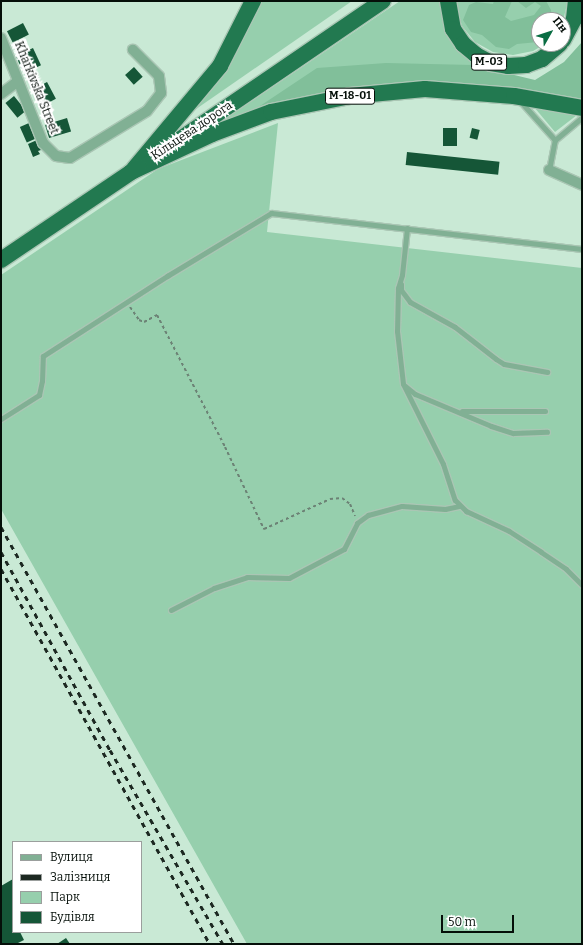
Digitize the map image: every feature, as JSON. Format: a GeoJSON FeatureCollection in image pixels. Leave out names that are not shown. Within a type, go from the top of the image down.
{"type":"FeatureCollection","features":[{"type":"Feature","properties":{"kind":"highway","name":"М-18-01"},"geometry":{"type":"LineString","coordinates":[[132,172],[220,66],[253,1]]}},
{"type":"Feature","properties":{"kind":"highway","name":"Кільцева дорога"},"geometry":{"type":"LineString","coordinates":[[1,260],[383,1]]}},
{"type":"Feature","properties":{"kind":"highway","name":"М-03"},"geometry":{"type":"LineString","coordinates":[[448,1],[453,29],[463,44],[476,55],[491,63],[508,66],[526,65],[542,59],[550,52]]}},
{"type":"Feature","properties":{"kind":"highway"},"geometry":{"type":"LineString","coordinates":[[571,25],[574,19],[576,1]]}},
{"type":"Feature","properties":{"kind":"highway","name":"М-18-01"},"geometry":{"type":"LineString","coordinates":[[132,172],[212,134],[271,112],[350,96],[425,89],[514,96],[582,108]]}},
{"type":"Feature","properties":{"kind":"street","name":"Kharkivska Street"},"geometry":{"type":"LineString","coordinates":[[1,38],[43,143],[56,156],[70,158],[147,111],[161,93],[159,76],[133,50]]}},
{"type":"Feature","properties":{"kind":"street"},"geometry":{"type":"LineString","coordinates":[[1,94],[18,81]]}},
{"type":"Feature","properties":{"kind":"street"},"geometry":{"type":"LineString","coordinates":[[549,170],[582,185]]}},
{"type":"Feature","properties":{"kind":"lane"},"geometry":{"type":"LineString","coordinates":[[514,96],[555,140]]}},
{"type":"Feature","properties":{"kind":"lane"},"geometry":{"type":"LineString","coordinates":[[549,170],[555,140],[582,117]]}},
{"type":"Feature","properties":{"kind":"lane"},"geometry":{"type":"LineString","coordinates":[[1,419],[38,395],[42,381],[43,356],[271,213],[582,249]]}},
{"type":"Feature","properties":{"kind":"lane"},"geometry":{"type":"LineString","coordinates":[[407,228],[401,290],[405,298],[474,339],[496,359],[504,364],[547,372]]}},
{"type":"Feature","properties":{"kind":"lane"},"geometry":{"type":"LineString","coordinates":[[402,276],[398,288],[397,331],[403,384],[443,464],[459,506]]}},
{"type":"Feature","properties":{"kind":"lane"},"geometry":{"type":"LineString","coordinates":[[403,384],[415,394],[513,433],[547,432]]}},
{"type":"Feature","properties":{"kind":"lane"},"geometry":{"type":"LineString","coordinates":[[459,411],[545,411]]}},
{"type":"Feature","properties":{"kind":"lane"},"geometry":{"type":"LineString","coordinates":[[171,610],[214,588],[247,577],[289,578],[344,548],[357,523],[368,515],[402,506],[445,509],[459,506],[509,531],[566,569],[582,586]]}},
{"type":"Feature","properties":{"kind":"path"},"geometry":{"type":"LineString","coordinates":[[127,302],[139,320],[144,322],[156,315],[225,447],[264,529],[330,499],[342,498],[350,504],[357,523]]}},
{"type":"Feature","properties":{"kind":"green space"},"geometry":{"type":"Polygon","coordinates":[[[258,1],[352,1],[186,116],[258,1]]]}},
{"type":"Feature","properties":{"kind":"green space"},"geometry":{"type":"Polygon","coordinates":[[[400,1],[439,1],[443,23],[452,42],[483,67],[283,102],[222,121],[400,1]]]}},
{"type":"Feature","properties":{"kind":"green space"},"geometry":{"type":"Polygon","coordinates":[[[455,1],[567,1],[565,12],[531,12],[531,51],[513,55],[493,52],[475,42],[462,26],[455,1]]]}},
{"type":"Feature","properties":{"kind":"green space"},"geometry":{"type":"Polygon","coordinates":[[[494,1],[512,1],[505,17],[511,21],[531,16],[531,43],[517,44],[509,49],[496,47],[482,35],[471,32],[463,20],[469,5],[476,2],[493,4],[494,1]]]}},
{"type":"Feature","properties":{"kind":"green space"},"geometry":{"type":"Polygon","coordinates":[[[517,1],[546,1],[551,12],[536,12],[541,6],[535,2],[526,8],[517,1]]]}},
{"type":"Feature","properties":{"kind":"green space"},"geometry":{"type":"Polygon","coordinates":[[[582,42],[582,99],[506,87],[417,82],[260,106],[317,68],[386,63],[473,65],[535,80],[564,62],[582,42]]]}},
{"type":"Feature","properties":{"kind":"green space"},"geometry":{"type":"Polygon","coordinates":[[[534,107],[577,115],[555,132],[534,107]]]}},
{"type":"Feature","properties":{"kind":"green space"},"geometry":{"type":"Polygon","coordinates":[[[278,123],[267,232],[582,268],[582,944],[247,944],[1,509],[1,275],[158,169],[278,123]]]}},
{"type":"Feature","properties":{"kind":"building"},"geometry":{"type":"Polygon","coordinates":[[[23,23],[29,35],[13,43],[7,31],[23,23]]]}},
{"type":"Feature","properties":{"kind":"building"},"geometry":{"type":"Polygon","coordinates":[[[33,48],[41,65],[24,73],[16,56],[33,48]]]}},
{"type":"Feature","properties":{"kind":"building"},"geometry":{"type":"Polygon","coordinates":[[[134,67],[143,77],[134,85],[125,75],[134,67]]]}},
{"type":"Feature","properties":{"kind":"building"},"geometry":{"type":"Polygon","coordinates":[[[47,82],[56,99],[41,107],[32,90],[47,82]]]}},
{"type":"Feature","properties":{"kind":"building"},"geometry":{"type":"Polygon","coordinates":[[[14,96],[26,111],[17,118],[5,103],[14,96]]]}},
{"type":"Feature","properties":{"kind":"building"},"geometry":{"type":"Polygon","coordinates":[[[67,118],[71,131],[49,138],[45,125],[67,118]]]}},
{"type":"Feature","properties":{"kind":"building"},"geometry":{"type":"Polygon","coordinates":[[[29,123],[36,139],[27,143],[20,127],[29,123]]]}},
{"type":"Feature","properties":{"kind":"building"},"geometry":{"type":"Polygon","coordinates":[[[443,128],[457,128],[457,146],[443,146],[443,128]]]}},
{"type":"Feature","properties":{"kind":"building"},"geometry":{"type":"Polygon","coordinates":[[[472,128],[480,130],[477,140],[470,138],[472,128]]]}},
{"type":"Feature","properties":{"kind":"building"},"geometry":{"type":"Polygon","coordinates":[[[37,140],[41,150],[38,151],[40,154],[33,157],[28,144],[37,140]]]}},
{"type":"Feature","properties":{"kind":"building"},"geometry":{"type":"Polygon","coordinates":[[[407,152],[499,162],[498,175],[406,165],[407,152]]]}},
{"type":"Feature","properties":{"kind":"building"},"geometry":{"type":"Polygon","coordinates":[[[12,880],[12,933],[20,933],[24,940],[16,944],[1,944],[1,886],[12,880]]]}},
{"type":"Feature","properties":{"kind":"building"},"geometry":{"type":"Polygon","coordinates":[[[66,938],[70,944],[57,944],[66,938]]]}},
{"type":"Feature","properties":{"kind":"railway"},"geometry":{"type":"LineString","coordinates":[[1,527],[234,944]]}},
{"type":"Feature","properties":{"kind":"railway"},"geometry":{"type":"LineString","coordinates":[[1,552],[110,750],[223,944]]}},
{"type":"Feature","properties":{"kind":"railway"},"geometry":{"type":"LineString","coordinates":[[1,569],[210,944]]}}]}
